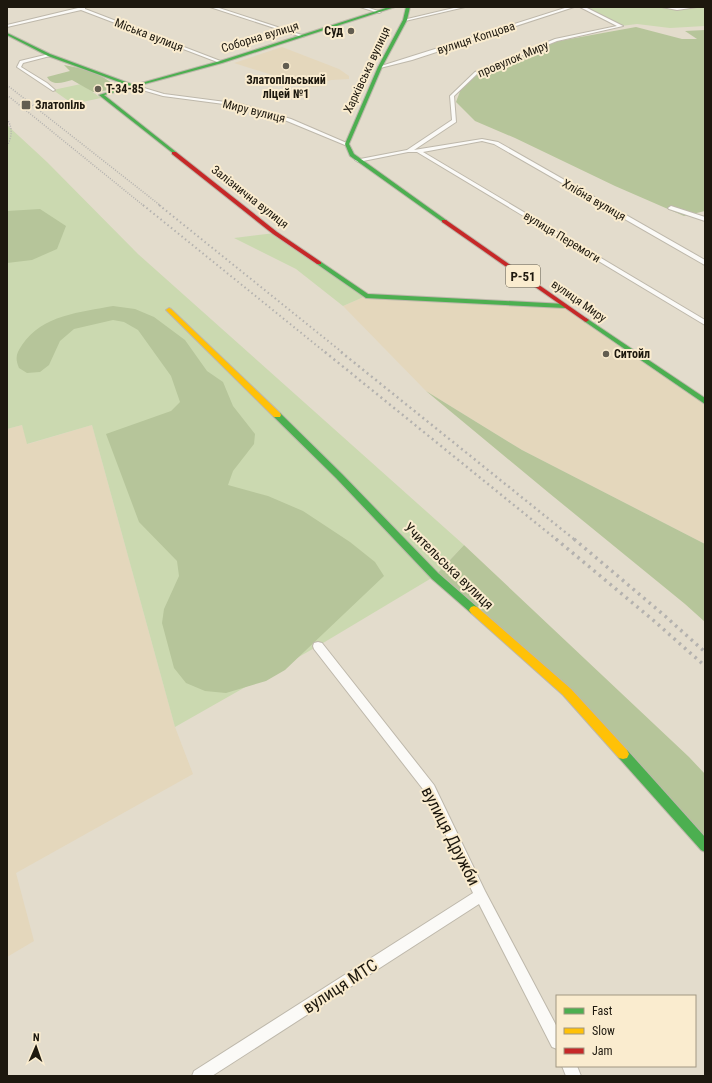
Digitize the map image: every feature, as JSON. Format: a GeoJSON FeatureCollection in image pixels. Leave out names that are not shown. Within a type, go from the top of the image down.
{"type":"FeatureCollection","features":[{"type":"Feature","properties":{"kind":"street"},"geometry":{"type":"LineString","coordinates":[[7,26],[87,7]]}},
{"type":"Feature","properties":{"kind":"street"},"geometry":{"type":"LineString","coordinates":[[212,7],[303,36]]}},
{"type":"Feature","properties":{"kind":"street"},"geometry":{"type":"LineString","coordinates":[[362,7],[379,12]]}},
{"type":"Feature","properties":{"kind":"street","name":"Соборна вулиця"},"geometry":{"type":"LineString","coordinates":[[134,86],[221,62],[393,7]]}},
{"type":"Feature","properties":{"kind":"street","name":"Харківська вулиця"},"geometry":{"type":"LineString","coordinates":[[347,144],[380,67],[404,20],[408,7]]}},
{"type":"Feature","properties":{"kind":"street"},"geometry":{"type":"LineString","coordinates":[[404,20],[463,7]]}},
{"type":"Feature","properties":{"kind":"street","name":"вулиця Копцова"},"geometry":{"type":"LineString","coordinates":[[380,67],[411,59],[572,7]]}},
{"type":"Feature","properties":{"kind":"street","name":"провулок Миру"},"geometry":{"type":"LineString","coordinates":[[358,160],[408,151],[454,121],[452,96],[476,73],[556,40],[621,26],[582,7]]}},
{"type":"Feature","properties":{"kind":"street"},"geometry":{"type":"LineString","coordinates":[[664,7],[677,9],[695,7]]}},
{"type":"Feature","properties":{"kind":"street","name":"Міська вулиця"},"geometry":{"type":"LineString","coordinates":[[79,8],[221,62]]}},
{"type":"Feature","properties":{"kind":"street"},"geometry":{"type":"LineString","coordinates":[[7,34],[49,55],[134,86]]}},
{"type":"Feature","properties":{"kind":"street"},"geometry":{"type":"LineString","coordinates":[[49,55],[21,62],[19,67],[34,79],[47,84],[53,90]]}},
{"type":"Feature","properties":{"kind":"street","name":"Миру вулиця"},"geometry":{"type":"LineString","coordinates":[[134,86],[164,95],[239,105],[289,120],[347,144]]}},
{"type":"Feature","properties":{"kind":"street","name":"Залізнична вулиця"},"geometry":{"type":"LineString","coordinates":[[134,86],[101,95],[275,233],[366,296],[565,306]]}},
{"type":"Feature","properties":{"kind":"street","name":"Хлібна вулиця"},"geometry":{"type":"LineString","coordinates":[[418,151],[482,140],[496,143],[705,263]]}},
{"type":"Feature","properties":{"kind":"street","name":"вулиця Миру"},"geometry":{"type":"LineString","coordinates":[[347,144],[352,155],[358,160],[565,306],[705,402]]}},
{"type":"Feature","properties":{"kind":"street"},"geometry":{"type":"LineString","coordinates":[[408,151],[418,151]]}},
{"type":"Feature","properties":{"kind":"street","name":"вулиця Перемоги"},"geometry":{"type":"LineString","coordinates":[[418,151],[705,323]]}},
{"type":"Feature","properties":{"kind":"street"},"geometry":{"type":"LineString","coordinates":[[671,208],[705,219]]}},
{"type":"Feature","properties":{"kind":"street","name":"Учительська вулиця"},"geometry":{"type":"LineString","coordinates":[[169,310],[340,476],[435,576],[567,692],[705,846]]}},
{"type":"Feature","properties":{"kind":"street","name":"вулиця Дружби"},"geometry":{"type":"LineString","coordinates":[[318,646],[430,789],[481,895],[556,1040]]}},
{"type":"Feature","properties":{"kind":"street","name":"вулиця МТС"},"geometry":{"type":"LineString","coordinates":[[199,1076],[481,895]]}},
{"type":"Feature","properties":{"kind":"street"},"geometry":{"type":"LineString","coordinates":[[570,1067],[574,1076]]}},
{"type":"Feature","properties":{"kind":"shaded area","name":"Златопільський ліцей №1"},"geometry":{"type":"Polygon","coordinates":[[[282,47],[339,69],[349,76],[349,79],[331,80],[323,83],[321,86],[313,87],[284,82],[286,81],[275,76],[234,63],[282,47]]]}},
{"type":"Feature","properties":{"kind":"shaded area"},"geometry":{"type":"Polygon","coordinates":[[[366,296],[565,306],[705,402],[705,544],[522,450],[426,391],[343,306],[366,296]]]}},
{"type":"Feature","properties":{"kind":"shaded area"},"geometry":{"type":"Polygon","coordinates":[[[22,425],[28,444],[92,425],[175,727],[193,774],[16,873],[34,941],[7,957],[7,429],[22,425]]]}},
{"type":"Feature","properties":{"kind":"green space"},"geometry":{"type":"Polygon","coordinates":[[[582,7],[659,7],[677,9],[705,7],[705,26],[670,28],[637,24],[621,26],[582,7]]]}},
{"type":"Feature","properties":{"kind":"green space"},"geometry":{"type":"Polygon","coordinates":[[[636,27],[682,39],[697,39],[685,31],[705,30],[705,211],[684,216],[615,186],[515,138],[475,121],[456,102],[462,86],[477,75],[510,63],[553,42],[636,27]]]}},
{"type":"Feature","properties":{"kind":"green space"},"geometry":{"type":"Polygon","coordinates":[[[64,65],[98,74],[110,81],[115,86],[109,90],[93,92],[72,80],[55,83],[49,80],[47,77],[70,71],[64,65]]]}},
{"type":"Feature","properties":{"kind":"green space"},"geometry":{"type":"Polygon","coordinates":[[[81,84],[101,98],[73,104],[53,90],[81,84]]]}},
{"type":"Feature","properties":{"kind":"green space"},"geometry":{"type":"Polygon","coordinates":[[[7,125],[47,162],[138,254],[464,545],[435,576],[318,646],[175,727],[92,425],[27,444],[22,425],[7,429],[7,125]]]}},
{"type":"Feature","properties":{"kind":"green space"},"geometry":{"type":"Polygon","coordinates":[[[40,209],[66,226],[57,249],[32,260],[7,263],[7,211],[40,209]]]}},
{"type":"Feature","properties":{"kind":"green space"},"geometry":{"type":"Polygon","coordinates":[[[275,233],[366,296],[343,306],[296,269],[234,238],[275,233]]]}},
{"type":"Feature","properties":{"kind":"green space"},"geometry":{"type":"Polygon","coordinates":[[[113,306],[135,309],[154,317],[185,340],[207,371],[223,382],[233,406],[255,434],[254,444],[233,471],[228,485],[268,496],[303,511],[350,542],[375,562],[384,576],[285,670],[266,681],[226,693],[205,691],[186,683],[174,668],[162,623],[164,609],[179,576],[177,561],[139,522],[106,434],[171,411],[180,402],[171,376],[138,330],[124,322],[113,320],[74,329],[60,341],[49,365],[40,372],[27,373],[19,368],[17,361],[18,351],[30,335],[40,327],[63,316],[113,306]]]}},
{"type":"Feature","properties":{"kind":"green space"},"geometry":{"type":"Polygon","coordinates":[[[426,391],[522,450],[705,544],[705,622],[685,604],[426,391]]]}},
{"type":"Feature","properties":{"kind":"green space"},"geometry":{"type":"Polygon","coordinates":[[[464,545],[689,757],[705,774],[705,846],[567,692],[435,576],[464,545]]]}},
{"type":"Feature","properties":{"kind":"railway"},"geometry":{"type":"LineString","coordinates":[[7,85],[161,206]]}},
{"type":"Feature","properties":{"kind":"railway"},"geometry":{"type":"LineString","coordinates":[[7,95],[144,206]]}},
{"type":"Feature","properties":{"kind":"railway"},"geometry":{"type":"LineString","coordinates":[[7,119],[11,132],[7,146]]}},
{"type":"Feature","properties":{"kind":"railway"},"geometry":{"type":"LineString","coordinates":[[143,205],[326,353]]}},
{"type":"Feature","properties":{"kind":"railway"},"geometry":{"type":"LineString","coordinates":[[159,205],[343,353]]}},
{"type":"Feature","properties":{"kind":"railway"},"geometry":{"type":"LineString","coordinates":[[325,352],[557,540]]}},
{"type":"Feature","properties":{"kind":"railway"},"geometry":{"type":"LineString","coordinates":[[341,352],[575,540]]}},
{"type":"Feature","properties":{"kind":"railway"},"geometry":{"type":"LineString","coordinates":[[556,539],[653,620],[705,666]]}},
{"type":"Feature","properties":{"kind":"railway"},"geometry":{"type":"LineString","coordinates":[[574,539],[705,652]]}},
{"type":"Feature","properties":{"kind":"traffic: fast"},"geometry":{"type":"LineString","coordinates":[[134,86],[221,62],[393,7]]}},
{"type":"Feature","properties":{"kind":"traffic: fast"},"geometry":{"type":"LineString","coordinates":[[408,7],[405,20],[380,67],[347,144],[352,155],[444,221]]}},
{"type":"Feature","properties":{"kind":"traffic: fast"},"geometry":{"type":"LineString","coordinates":[[7,34],[49,55],[134,86],[101,95],[174,153]]}},
{"type":"Feature","properties":{"kind":"traffic: fast"},"geometry":{"type":"LineString","coordinates":[[319,263],[366,296],[565,306]]}},
{"type":"Feature","properties":{"kind":"traffic: fast"},"geometry":{"type":"LineString","coordinates":[[586,320],[705,402]]}},
{"type":"Feature","properties":{"kind":"traffic: fast"},"geometry":{"type":"LineString","coordinates":[[277,415],[339,476],[435,576],[474,610]]}},
{"type":"Feature","properties":{"kind":"traffic: fast"},"geometry":{"type":"LineString","coordinates":[[623,754],[705,846]]}},
{"type":"Feature","properties":{"kind":"traffic: slow"},"geometry":{"type":"LineString","coordinates":[[169,310],[277,415]]}},
{"type":"Feature","properties":{"kind":"traffic: slow"},"geometry":{"type":"LineString","coordinates":[[474,610],[567,692],[623,754]]}},
{"type":"Feature","properties":{"kind":"traffic: jam"},"geometry":{"type":"LineString","coordinates":[[174,153],[275,233],[319,263]]}},
{"type":"Feature","properties":{"kind":"traffic: jam"},"geometry":{"type":"LineString","coordinates":[[444,221],[586,320]]}},
{"type":"Feature","properties":{"kind":"place","name":"Суд"},"geometry":{"type":"Point","coordinates":[351,31]}},
{"type":"Feature","properties":{"kind":"place","name":"Златопільський ліцей №1"},"geometry":{"type":"Point","coordinates":[286,66]}},
{"type":"Feature","properties":{"kind":"place","name":"Т-34-85"},"geometry":{"type":"Point","coordinates":[98,89]}},
{"type":"Feature","properties":{"kind":"place","name":"Златопіль"},"geometry":{"type":"Point","coordinates":[26,105]}},
{"type":"Feature","properties":{"kind":"place","name":"Ситойл"},"geometry":{"type":"Point","coordinates":[606,354]}}]}
